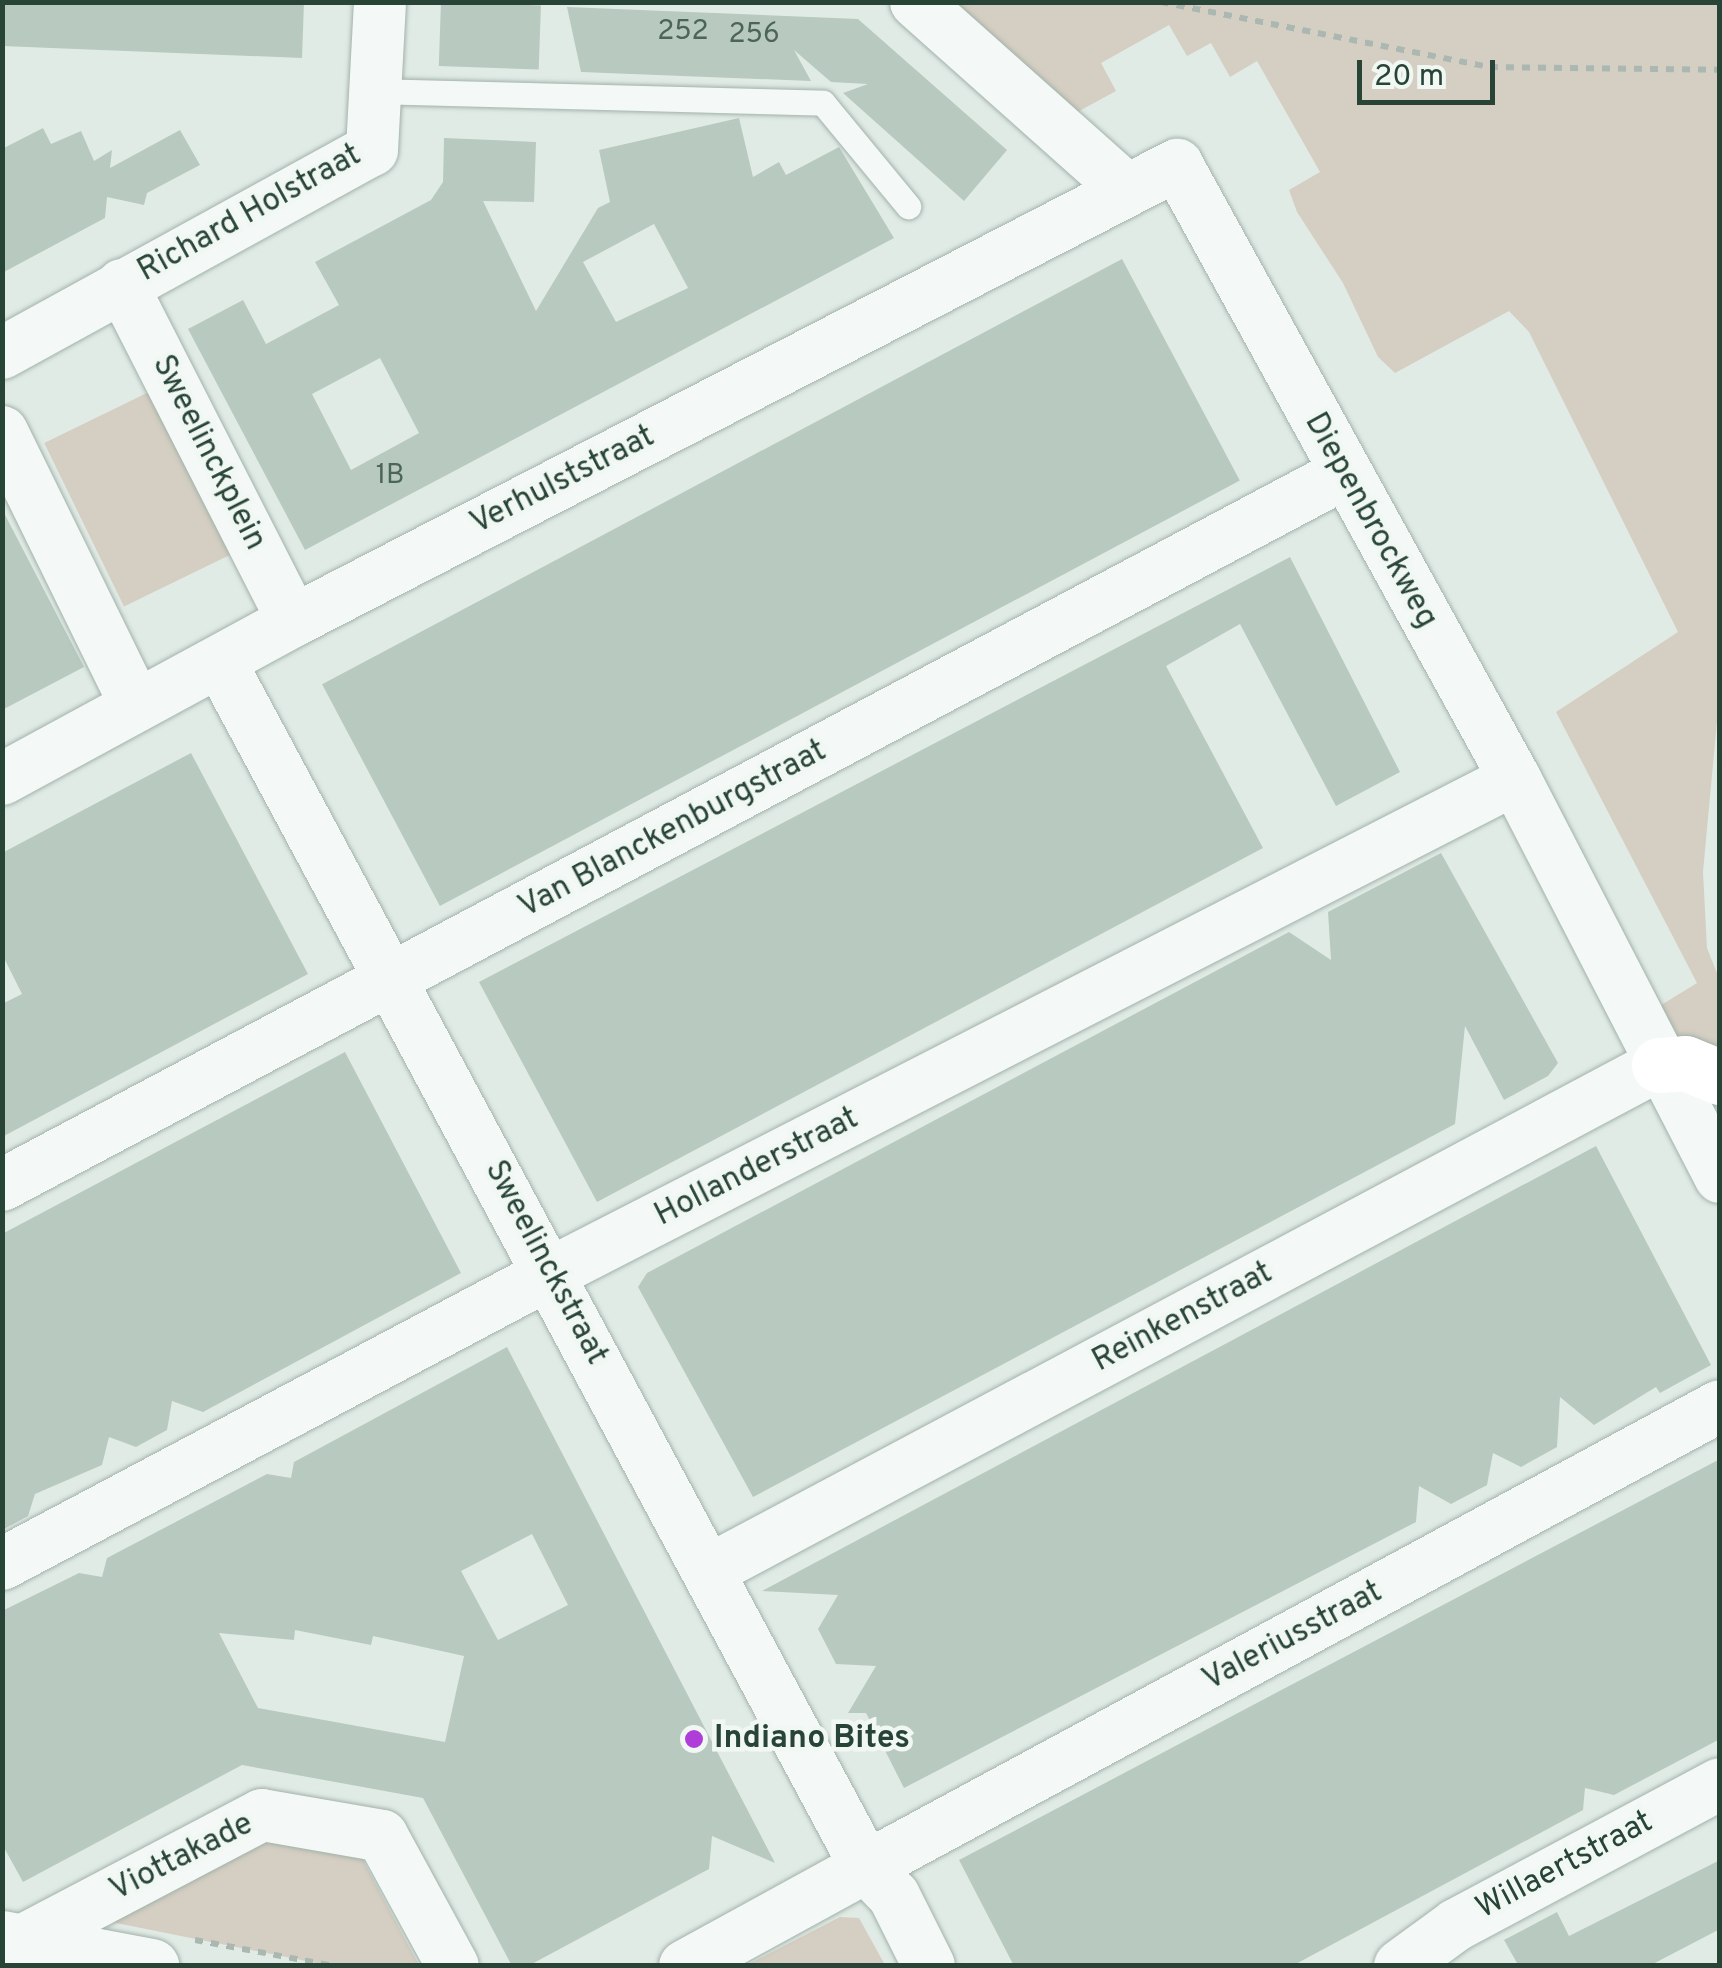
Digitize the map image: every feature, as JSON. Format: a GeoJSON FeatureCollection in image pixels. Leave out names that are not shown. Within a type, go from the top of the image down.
{"type":"FeatureCollection","features":[{"type":"Feature","properties":{"kind":"main road"},"geometry":{"type":"LineString","coordinates":[[1659,1064],[1684,1063],[1720,1077]]}},
{"type":"Feature","properties":{"kind":"street","name":"Richard Holstraat"},"geometry":{"type":"LineString","coordinates":[[2,353],[372,150],[380,2]]}},
{"type":"Feature","properties":{"kind":"street"},"geometry":{"type":"LineString","coordinates":[[916,2],[1127,190]]}},
{"type":"Feature","properties":{"kind":"street","name":"Diepenbrockweg"},"geometry":{"type":"LineString","coordinates":[[1127,190],[1177,165],[1343,474],[1515,779],[1720,1177]]}},
{"type":"Feature","properties":{"kind":"street","name":"Verhulststraat"},"geometry":{"type":"LineString","coordinates":[[2,779],[293,621],[1127,190]]}},
{"type":"Feature","properties":{"kind":"street","name":"Sweelinckplein"},"geometry":{"type":"LineString","coordinates":[[122,285],[293,621]]}},
{"type":"Feature","properties":{"kind":"street"},"geometry":{"type":"LineString","coordinates":[[2,432],[136,706]]}},
{"type":"Feature","properties":{"kind":"street","name":"Van Blanckenburgstraat"},"geometry":{"type":"LineString","coordinates":[[2,1185],[1343,474]]}},
{"type":"Feature","properties":{"kind":"street","name":"Sweelinckstraat"},"geometry":{"type":"LineString","coordinates":[[220,662],[551,1273],[866,1867]]}},
{"type":"Feature","properties":{"kind":"street","name":"Hollanderstraat"},"geometry":{"type":"LineString","coordinates":[[2,1564],[551,1273],[1515,779]]}},
{"type":"Feature","properties":{"kind":"street","name":"Reinkenstraat"},"geometry":{"type":"LineString","coordinates":[[708,1571],[1659,1064]]}},
{"type":"Feature","properties":{"kind":"street","name":"Valeriusstraat"},"geometry":{"type":"LineString","coordinates":[[866,1867],[1720,1406]]}},
{"type":"Feature","properties":{"kind":"street","name":"Willaertstraat"},"geometry":{"type":"LineString","coordinates":[[1412,1963],[1456,1925],[1720,1784]]}},
{"type":"Feature","properties":{"kind":"street","name":"Viottakade"},"geometry":{"type":"LineString","coordinates":[[12,1940],[262,1815],[382,1836],[453,1966]]}},
{"type":"Feature","properties":{"kind":"street"},"geometry":{"type":"LineString","coordinates":[[685,1966],[866,1867],[894,1896],[929,1966]]}},
{"type":"Feature","properties":{"kind":"street","name":"Viottakade"},"geometry":{"type":"LineString","coordinates":[[12,1940],[151,1966]]}},
{"type":"Feature","properties":{"kind":"lane"},"geometry":{"type":"LineString","coordinates":[[375,92],[822,103],[908,206]]}},
{"type":"Feature","properties":{"kind":"path"},"geometry":{"type":"LineString","coordinates":[[1160,2],[1490,67],[1720,70]]}},
{"type":"Feature","properties":{"kind":"shaded area"},"geometry":{"type":"Polygon","coordinates":[[[936,3],[1719,3],[1720,689],[1703,872],[1707,948],[1719,978],[1719,1053],[1667,1036],[1653,1010],[1697,983],[1556,712],[1678,632],[1529,332],[1509,311],[1395,373],[1378,357],[1343,283],[1297,212],[1289,190],[1320,172],[1257,61],[1230,77],[1211,43],[1187,56],[1169,25],[1101,63],[1116,91],[1070,116],[936,3]]]}},
{"type":"Feature","properties":{"kind":"shaded area"},"geometry":{"type":"Polygon","coordinates":[[[153,390],[233,554],[124,607],[44,443],[153,390]]]}},
{"type":"Feature","properties":{"kind":"shaded area"},"geometry":{"type":"Polygon","coordinates":[[[263,1834],[356,1847],[419,1965],[326,1965],[101,1920],[263,1834]]]}},
{"type":"Feature","properties":{"kind":"shaded area"},"geometry":{"type":"Polygon","coordinates":[[[840,1917],[859,1918],[885,1965],[747,1965],[840,1917]]]}},
{"type":"Feature","properties":{"kind":"building"},"geometry":{"type":"Polygon","coordinates":[[[2,2],[304,2],[302,58],[2,46],[2,2]]]}},
{"type":"Feature","properties":{"kind":"building"},"geometry":{"type":"Polygon","coordinates":[[[441,2],[541,5],[539,69],[439,66],[441,2]]]}},
{"type":"Feature","properties":{"kind":"building"},"geometry":{"type":"Polygon","coordinates":[[[567,7],[858,19],[1007,150],[964,201],[843,93],[868,84],[831,82],[794,50],[811,81],[581,72],[567,7]]]}},
{"type":"Feature","properties":{"kind":"building"},"geometry":{"type":"Polygon","coordinates":[[[739,118],[753,177],[779,162],[786,175],[839,147],[894,238],[305,550],[188,329],[243,300],[266,344],[339,305],[315,262],[431,200],[443,182],[444,138],[536,142],[534,202],[483,201],[536,311],[598,208],[610,202],[599,150],[739,118]],[[654,224],[583,262],[616,322],[688,288],[654,224]],[[380,358],[312,394],[351,470],[419,433],[380,358]]]}},
{"type":"Feature","properties":{"kind":"building"},"geometry":{"type":"Polygon","coordinates":[[[43,128],[51,144],[81,131],[94,161],[112,150],[110,168],[180,130],[200,165],[147,193],[144,205],[107,197],[105,218],[2,273],[2,149],[43,128]]]}},
{"type":"Feature","properties":{"kind":"building"},"geometry":{"type":"Polygon","coordinates":[[[1122,259],[1240,481],[440,906],[322,684],[1122,259]]]}},
{"type":"Feature","properties":{"kind":"building"},"geometry":{"type":"Polygon","coordinates":[[[2,509],[84,667],[2,710],[2,509]]]}},
{"type":"Feature","properties":{"kind":"building"},"geometry":{"type":"Polygon","coordinates":[[[1290,557],[1400,772],[1336,806],[1240,624],[1166,666],[1263,848],[597,1202],[479,982],[1290,557]]]}},
{"type":"Feature","properties":{"kind":"building"},"geometry":{"type":"Polygon","coordinates":[[[191,753],[308,974],[2,1137],[2,1004],[22,994],[2,954],[2,853],[191,753]]]}},
{"type":"Feature","properties":{"kind":"building"},"geometry":{"type":"Polygon","coordinates":[[[1441,853],[1558,1063],[1548,1076],[1504,1100],[1465,1026],[1455,1124],[753,1497],[638,1287],[647,1273],[1289,932],[1331,960],[1328,912],[1441,853]]]}},
{"type":"Feature","properties":{"kind":"building"},"geometry":{"type":"Polygon","coordinates":[[[345,1052],[461,1273],[203,1412],[172,1401],[167,1430],[136,1447],[109,1437],[102,1465],[35,1494],[28,1516],[2,1530],[2,1234],[345,1052]]]}},
{"type":"Feature","properties":{"kind":"building"},"geometry":{"type":"Polygon","coordinates":[[[1596,1146],[1711,1365],[1660,1393],[1656,1387],[1594,1425],[1560,1397],[1557,1447],[1521,1467],[1493,1453],[1487,1485],[1451,1504],[1419,1486],[1416,1522],[904,1788],[866,1713],[848,1713],[876,1666],[836,1664],[818,1629],[838,1595],[762,1591],[1596,1146]]]}},
{"type":"Feature","properties":{"kind":"building"},"geometry":{"type":"Polygon","coordinates":[[[507,1347],[775,1863],[712,1836],[709,1869],[528,1966],[512,1966],[423,1798],[242,1765],[23,1882],[2,1844],[2,1611],[79,1573],[102,1577],[107,1558],[267,1474],[291,1478],[294,1462],[507,1347]],[[532,1534],[461,1571],[498,1640],[568,1605],[532,1534]],[[295,1630],[294,1640],[219,1633],[258,1708],[445,1742],[464,1656],[373,1636],[371,1645],[295,1630]]]}},
{"type":"Feature","properties":{"kind":"building"},"geometry":{"type":"Polygon","coordinates":[[[1720,1459],[1720,1739],[1614,1795],[1585,1788],[1583,1810],[1292,1966],[1014,1966],[959,1860],[1720,1459]]]}},
{"type":"Feature","properties":{"kind":"building"},"geometry":{"type":"Polygon","coordinates":[[[1720,1860],[1720,1929],[1649,1966],[1512,1966],[1517,1963],[1504,1940],[1557,1912],[1569,1936],[1720,1860]]]}},
{"type":"Feature","properties":{"kind":"place","name":"Indiano Bites"},"geometry":{"type":"Point","coordinates":[694,1739]}}]}
